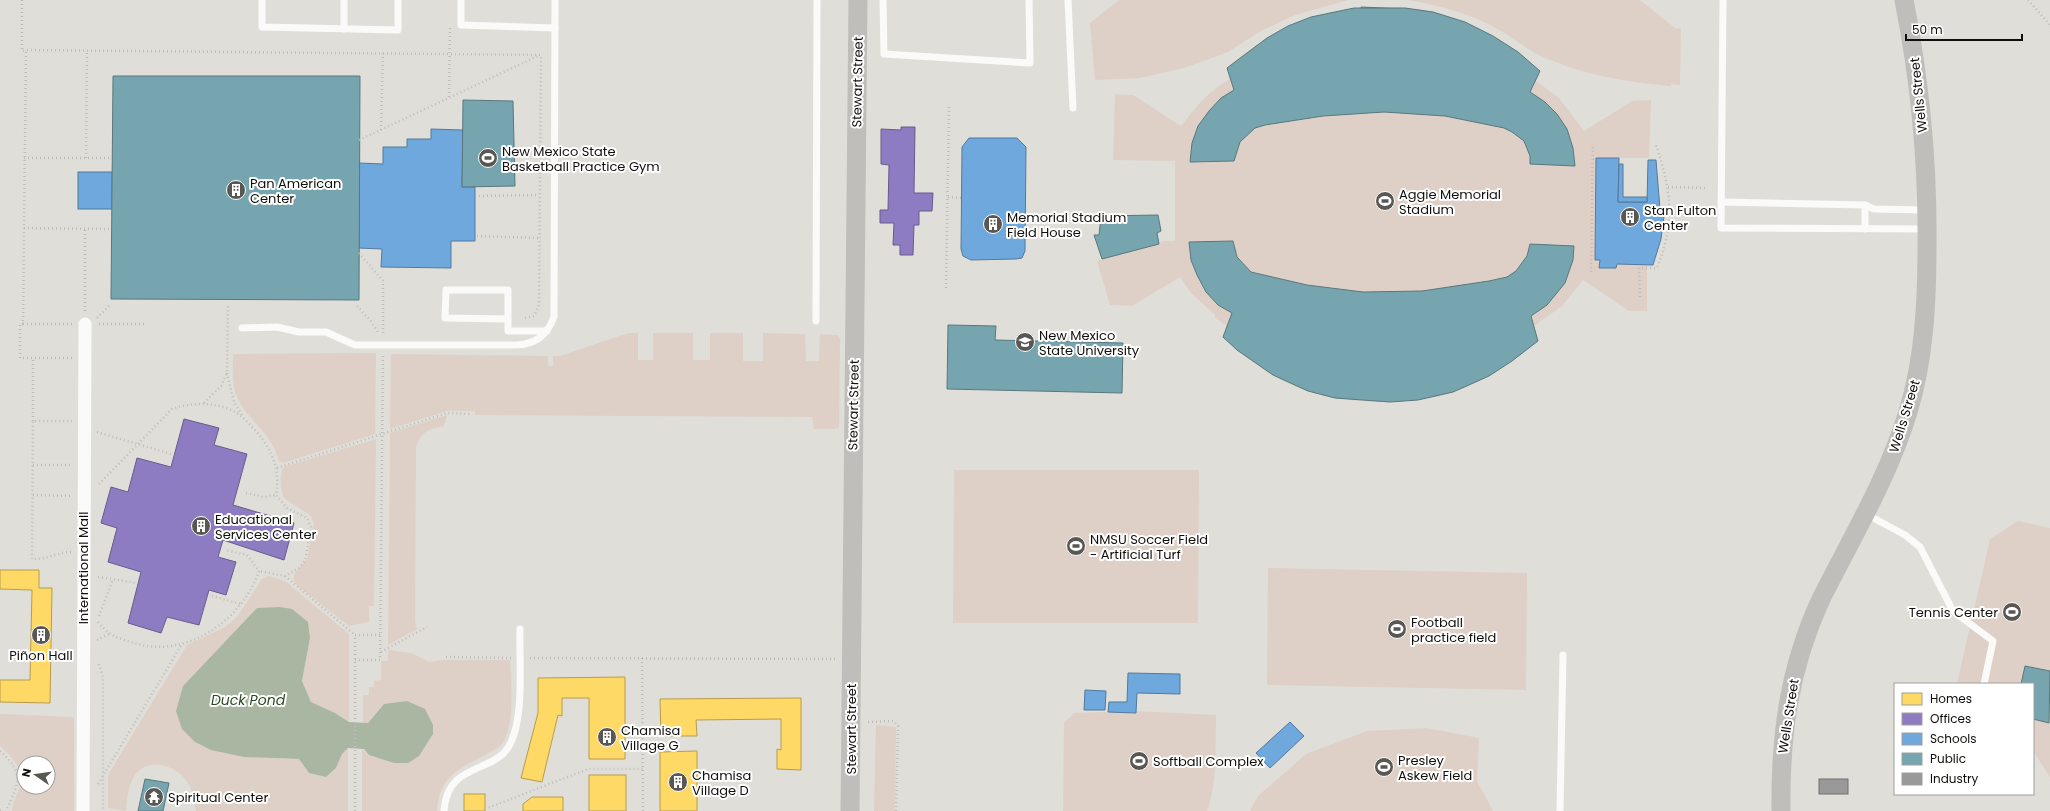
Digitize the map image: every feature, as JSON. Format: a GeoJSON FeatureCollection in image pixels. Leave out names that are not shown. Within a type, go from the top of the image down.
{"type":"FeatureCollection","features":[{"type":"Feature","properties":{"kind":"street","name":"Stewart Street"},"geometry":{"type":"LineString","coordinates":[[850,811],[858,0]]}},
{"type":"Feature","properties":{"kind":"street","name":"Wells Street"},"geometry":{"type":"LineString","coordinates":[[1781,811],[1782,738],[1791,689],[1799,657],[1812,617],[1866,513],[1898,442],[1914,389],[1925,312],[1927,210],[1918,94],[1904,0]]}},
{"type":"Feature","properties":{"kind":"street","name":"International Mall"},"geometry":{"type":"LineString","coordinates":[[83,807],[85,358],[90,322]]}},
{"type":"Feature","properties":{"kind":"lane"},"geometry":{"type":"LineString","coordinates":[[262,0],[262,27],[398,30],[398,0]]}},
{"type":"Feature","properties":{"kind":"lane"},"geometry":{"type":"LineString","coordinates":[[344,0],[344,29]]}},
{"type":"Feature","properties":{"kind":"lane"},"geometry":{"type":"LineString","coordinates":[[461,0],[461,26],[555,28]]}},
{"type":"Feature","properties":{"kind":"lane"},"geometry":{"type":"LineString","coordinates":[[242,328],[277,328],[299,332],[326,332],[349,343],[383,345],[526,345],[542,337],[547,331],[554,317],[556,0]]}},
{"type":"Feature","properties":{"kind":"lane"},"geometry":{"type":"LineString","coordinates":[[816,321],[817,0]]}},
{"type":"Feature","properties":{"kind":"lane"},"geometry":{"type":"LineString","coordinates":[[883,0],[884,54],[1030,63],[1029,0]]}},
{"type":"Feature","properties":{"kind":"lane"},"geometry":{"type":"LineString","coordinates":[[1068,0],[1073,108]]}},
{"type":"Feature","properties":{"kind":"lane"},"geometry":{"type":"LineString","coordinates":[[1723,0],[1721,228],[1927,229]]}},
{"type":"Feature","properties":{"kind":"lane"},"geometry":{"type":"LineString","coordinates":[[1721,202],[1865,205],[1874,209],[1927,210]]}},
{"type":"Feature","properties":{"kind":"lane"},"geometry":{"type":"LineString","coordinates":[[1865,205],[1865,229]]}},
{"type":"Feature","properties":{"kind":"lane"},"geometry":{"type":"LineString","coordinates":[[508,319],[445,318],[446,290],[508,290],[508,319],[508,331],[547,331]]}},
{"type":"Feature","properties":{"kind":"lane"},"geometry":{"type":"LineString","coordinates":[[1866,513],[1905,535],[1920,547],[1953,611],[1993,641],[1984,683]]}},
{"type":"Feature","properties":{"kind":"lane"},"geometry":{"type":"LineString","coordinates":[[444,811],[445,801],[451,788],[463,774],[495,759],[508,747],[514,733],[519,709],[520,629]]}},
{"type":"Feature","properties":{"kind":"lane"},"geometry":{"type":"LineString","coordinates":[[1560,811],[1563,655]]}},
{"type":"Feature","properties":{"kind":"path"},"geometry":{"type":"LineString","coordinates":[[22,0],[22,51],[382,52],[541,55]]}},
{"type":"Feature","properties":{"kind":"path"},"geometry":{"type":"LineString","coordinates":[[2028,0],[2050,25]]}},
{"type":"Feature","properties":{"kind":"path"},"geometry":{"type":"LineString","coordinates":[[449,98],[450,23]]}},
{"type":"Feature","properties":{"kind":"path"},"geometry":{"type":"LineString","coordinates":[[23,324],[26,50]]}},
{"type":"Feature","properties":{"kind":"path"},"geometry":{"type":"LineString","coordinates":[[86,158],[87,51]]}},
{"type":"Feature","properties":{"kind":"path"},"geometry":{"type":"LineString","coordinates":[[381,130],[382,52]]}},
{"type":"Feature","properties":{"kind":"path"},"geometry":{"type":"LineString","coordinates":[[359,140],[541,55]]}},
{"type":"Feature","properties":{"kind":"path"},"geometry":{"type":"LineString","coordinates":[[519,318],[534,316],[539,306],[541,55]]}},
{"type":"Feature","properties":{"kind":"path"},"geometry":{"type":"LineString","coordinates":[[946,288],[949,107]]}},
{"type":"Feature","properties":{"kind":"path"},"geometry":{"type":"LineString","coordinates":[[1591,272],[1593,144]]}},
{"type":"Feature","properties":{"kind":"path"},"geometry":{"type":"LineString","coordinates":[[1640,297],[1639,268],[1657,268],[1668,236],[1670,213],[1668,187],[1656,145]]}},
{"type":"Feature","properties":{"kind":"path"},"geometry":{"type":"LineString","coordinates":[[24,158],[112,158]]}},
{"type":"Feature","properties":{"kind":"path"},"geometry":{"type":"LineString","coordinates":[[1668,187],[1705,188]]}},
{"type":"Feature","properties":{"kind":"path"},"geometry":{"type":"LineString","coordinates":[[479,196],[539,195]]}},
{"type":"Feature","properties":{"kind":"path"},"geometry":{"type":"LineString","coordinates":[[948,197],[962,198]]}},
{"type":"Feature","properties":{"kind":"path"},"geometry":{"type":"LineString","coordinates":[[24,228],[112,229]]}},
{"type":"Feature","properties":{"kind":"path"},"geometry":{"type":"LineString","coordinates":[[85,229],[90,322]]}},
{"type":"Feature","properties":{"kind":"path"},"geometry":{"type":"LineString","coordinates":[[477,236],[539,238]]}},
{"type":"Feature","properties":{"kind":"path"},"geometry":{"type":"LineString","coordinates":[[355,660],[380,660],[383,434],[383,281],[359,252]]}},
{"type":"Feature","properties":{"kind":"path"},"geometry":{"type":"LineString","coordinates":[[90,322],[111,304]]}},
{"type":"Feature","properties":{"kind":"path"},"geometry":{"type":"LineString","coordinates":[[228,306],[227,373],[234,402],[243,417],[260,435],[272,452],[277,468],[278,484],[276,495]]}},
{"type":"Feature","properties":{"kind":"path"},"geometry":{"type":"LineString","coordinates":[[357,306],[374,326],[383,345]]}},
{"type":"Feature","properties":{"kind":"path"},"geometry":{"type":"LineString","coordinates":[[85,358],[20,358],[20,324],[90,322],[146,324]]}},
{"type":"Feature","properties":{"kind":"path"},"geometry":{"type":"LineString","coordinates":[[33,358],[32,559],[40,560],[64,552],[83,552]]}},
{"type":"Feature","properties":{"kind":"path"},"geometry":{"type":"LineString","coordinates":[[204,404],[221,386],[227,373]]}},
{"type":"Feature","properties":{"kind":"path"},"geometry":{"type":"LineString","coordinates":[[33,496],[84,498],[172,409],[183,405],[204,404],[228,408],[243,417]]}},
{"type":"Feature","properties":{"kind":"path"},"geometry":{"type":"LineString","coordinates":[[277,468],[447,413],[472,414]]}},
{"type":"Feature","properties":{"kind":"path"},"geometry":{"type":"LineString","coordinates":[[33,421],[85,425],[137,444],[174,455]]}},
{"type":"Feature","properties":{"kind":"path"},"geometry":{"type":"LineString","coordinates":[[33,465],[84,465]]}},
{"type":"Feature","properties":{"kind":"path"},"geometry":{"type":"LineString","coordinates":[[246,493],[264,496],[276,495]]}},
{"type":"Feature","properties":{"kind":"path"},"geometry":{"type":"LineString","coordinates":[[276,495],[287,508],[307,518],[311,527],[305,561],[299,568],[285,576]]}},
{"type":"Feature","properties":{"kind":"path"},"geometry":{"type":"LineString","coordinates":[[225,550],[247,555],[259,571],[285,576],[354,635],[381,635]]}},
{"type":"Feature","properties":{"kind":"path"},"geometry":{"type":"LineString","coordinates":[[113,579],[97,620],[109,634],[145,647],[182,644],[220,626],[241,604],[255,583],[259,571]]}},
{"type":"Feature","properties":{"kind":"path"},"geometry":{"type":"LineString","coordinates":[[83,575],[137,583]]}},
{"type":"Feature","properties":{"kind":"path"},"geometry":{"type":"LineString","coordinates":[[212,596],[241,604]]}},
{"type":"Feature","properties":{"kind":"path"},"geometry":{"type":"LineString","coordinates":[[380,652],[427,627]]}},
{"type":"Feature","properties":{"kind":"path"},"geometry":{"type":"LineString","coordinates":[[354,635],[355,811]]}},
{"type":"Feature","properties":{"kind":"path"},"geometry":{"type":"LineString","coordinates":[[98,640],[98,646]]}},
{"type":"Feature","properties":{"kind":"path"},"geometry":{"type":"LineString","coordinates":[[83,807],[103,777],[182,644]]}},
{"type":"Feature","properties":{"kind":"path"},"geometry":{"type":"LineString","coordinates":[[446,657],[835,659]]}},
{"type":"Feature","properties":{"kind":"path"},"geometry":{"type":"LineString","coordinates":[[642,658],[643,811]]}},
{"type":"Feature","properties":{"kind":"path"},"geometry":{"type":"LineString","coordinates":[[97,660],[104,678],[103,811]]}},
{"type":"Feature","properties":{"kind":"path"},"geometry":{"type":"LineString","coordinates":[[867,716],[867,722],[893,721],[898,726],[896,811]]}},
{"type":"Feature","properties":{"kind":"path"},"geometry":{"type":"LineString","coordinates":[[0,751],[9,760],[17,772],[18,784],[6,811]]}},
{"type":"Feature","properties":{"kind":"path"},"geometry":{"type":"LineString","coordinates":[[485,810],[588,769],[643,769]]}},
{"type":"Feature","properties":{"kind":"shaded area"},"geometry":{"type":"Polygon","coordinates":[[[1119,0],[1348,0],[1295,15],[1259,32],[1228,52],[1184,68],[1140,78],[1095,80],[1090,23],[1119,0]]]}},
{"type":"Feature","properties":{"kind":"shaded area"},"geometry":{"type":"Polygon","coordinates":[[[1408,0],[1640,0],[1675,28],[1681,29],[1680,85],[1671,84],[1671,86],[1621,80],[1588,73],[1557,63],[1536,54],[1503,32],[1480,20],[1445,8],[1408,0]]]}},
{"type":"Feature","properties":{"kind":"shaded area","name":"Aggie Memorial Stadium"},"geometry":{"type":"Polygon","coordinates":[[[1354,8],[1397,8],[1422,10],[1459,20],[1494,37],[1540,71],[1536,81],[1559,98],[1584,131],[1632,101],[1651,100],[1649,158],[1596,158],[1595,260],[1600,260],[1599,268],[1616,268],[1617,264],[1647,265],[1647,311],[1629,311],[1583,280],[1562,306],[1534,326],[1538,341],[1519,356],[1486,378],[1463,389],[1436,397],[1420,400],[1371,402],[1322,396],[1322,394],[1294,386],[1268,373],[1223,337],[1227,326],[1215,318],[1215,315],[1191,293],[1180,277],[1132,306],[1110,305],[1097,261],[1164,241],[1175,241],[1175,161],[1113,160],[1115,94],[1133,95],[1181,126],[1209,94],[1230,79],[1227,68],[1255,46],[1270,36],[1302,21],[1336,11],[1354,8]]]}},
{"type":"Feature","properties":{"kind":"shaded area"},"geometry":{"type":"Polygon","coordinates":[[[628,333],[638,333],[638,360],[653,360],[653,333],[693,333],[693,360],[710,360],[710,333],[743,333],[743,361],[763,361],[763,333],[805,334],[806,361],[819,361],[820,334],[838,335],[840,339],[839,427],[835,429],[814,429],[812,417],[475,415],[475,411],[447,411],[390,429],[391,354],[548,356],[548,366],[553,366],[553,356],[560,356],[628,333]]]}},
{"type":"Feature","properties":{"kind":"shaded area"},"geometry":{"type":"Polygon","coordinates":[[[376,353],[375,434],[283,463],[279,461],[271,442],[266,435],[248,415],[238,399],[234,389],[233,354],[376,353]]]}},
{"type":"Feature","properties":{"kind":"shaded area"},"geometry":{"type":"Polygon","coordinates":[[[447,415],[444,426],[434,428],[423,434],[416,447],[415,621],[417,629],[388,645],[390,433],[447,415]]]}},
{"type":"Feature","properties":{"kind":"shaded area"},"geometry":{"type":"Polygon","coordinates":[[[376,439],[374,606],[369,606],[369,622],[349,626],[298,586],[293,579],[295,573],[307,559],[314,523],[311,516],[284,498],[281,487],[281,473],[284,467],[376,439]]]}},
{"type":"Feature","properties":{"kind":"shaded area","name":"NMSU Soccer Field - Artificial Turf"},"geometry":{"type":"Polygon","coordinates":[[[954,470],[1199,470],[1198,623],[953,623],[954,470]]]}},
{"type":"Feature","properties":{"kind":"shaded area","name":"Tennis Center"},"geometry":{"type":"Polygon","coordinates":[[[2018,521],[2050,528],[2050,777],[2034,753],[2034,683],[1957,683],[1990,539],[2018,521]]]}},
{"type":"Feature","properties":{"kind":"shaded area","name":"Football practice field"},"geometry":{"type":"Polygon","coordinates":[[[1268,568],[1527,573],[1526,690],[1267,685],[1268,568]]]}},
{"type":"Feature","properties":{"kind":"shaded area"},"geometry":{"type":"Polygon","coordinates":[[[269,576],[285,581],[349,634],[349,722],[335,713],[311,702],[302,681],[310,638],[280,607],[257,609],[183,686],[195,742],[233,754],[299,759],[309,773],[326,777],[336,768],[342,754],[348,748],[348,811],[196,811],[191,788],[187,782],[176,771],[162,765],[147,766],[135,775],[129,788],[126,811],[108,808],[108,775],[187,645],[225,627],[237,617],[262,579],[269,576]]]}},
{"type":"Feature","properties":{"kind":"shaded area"},"geometry":{"type":"Polygon","coordinates":[[[388,650],[411,653],[430,662],[444,660],[510,660],[511,714],[507,734],[503,742],[497,748],[452,775],[442,789],[437,811],[362,811],[362,749],[369,755],[384,704],[368,723],[363,723],[363,695],[369,695],[369,687],[374,687],[374,681],[381,680],[381,661],[388,661],[388,650]]]}},
{"type":"Feature","properties":{"kind":"shaded area","name":"Softball Complex"},"geometry":{"type":"Polygon","coordinates":[[[1135,711],[1216,715],[1216,751],[1213,788],[1207,811],[1063,811],[1064,723],[1074,713],[1135,711]]]}},
{"type":"Feature","properties":{"kind":"shaded area"},"geometry":{"type":"Polygon","coordinates":[[[0,714],[74,717],[74,811],[12,811],[13,803],[17,795],[56,795],[56,755],[16,755],[16,763],[0,746],[0,714]]]}},
{"type":"Feature","properties":{"kind":"shaded area"},"geometry":{"type":"Polygon","coordinates":[[[876,725],[896,727],[895,811],[874,811],[876,725]]]}},
{"type":"Feature","properties":{"kind":"shaded area","name":"Presley Askew Field"},"geometry":{"type":"Polygon","coordinates":[[[1427,728],[1479,738],[1477,781],[1493,811],[1250,811],[1258,796],[1306,754],[1367,731],[1427,728]]]}},
{"type":"Feature","properties":{"kind":"water","name":"Duck Pond"},"geometry":{"type":"Polygon","coordinates":[[[280,607],[292,609],[308,622],[310,638],[302,681],[311,702],[335,713],[349,722],[368,723],[384,704],[407,701],[425,709],[433,725],[433,734],[419,756],[408,763],[394,763],[369,755],[364,749],[348,748],[342,754],[336,768],[326,777],[309,773],[299,759],[244,757],[211,750],[195,742],[182,729],[176,711],[183,686],[257,608],[280,607]]]}},
{"type":"Feature","properties":{"kind":"building: Homes","name":"Piñon Hall"},"geometry":{"type":"Polygon","coordinates":[[[0,570],[39,570],[39,588],[52,588],[50,703],[0,702],[0,680],[30,680],[32,590],[0,589],[0,570]]]}},
{"type":"Feature","properties":{"kind":"building: Homes","name":"Chamisa Village G"},"geometry":{"type":"Polygon","coordinates":[[[625,677],[625,759],[589,759],[589,698],[562,698],[562,716],[558,715],[542,782],[521,778],[538,713],[538,678],[625,677]]]}},
{"type":"Feature","properties":{"kind":"building: Homes"},"geometry":{"type":"Polygon","coordinates":[[[801,698],[801,770],[777,769],[777,749],[781,750],[781,719],[696,720],[697,736],[661,736],[660,699],[801,698]]]}},
{"type":"Feature","properties":{"kind":"building: Homes","name":"Chamisa Village D"},"geometry":{"type":"Polygon","coordinates":[[[697,751],[697,811],[660,811],[660,752],[697,751]]]}},
{"type":"Feature","properties":{"kind":"building: Homes"},"geometry":{"type":"Polygon","coordinates":[[[589,775],[626,775],[626,811],[589,811],[589,775]]]}},
{"type":"Feature","properties":{"kind":"building: Homes"},"geometry":{"type":"Polygon","coordinates":[[[464,794],[485,794],[485,811],[464,811],[464,794]]]}},
{"type":"Feature","properties":{"kind":"building: Homes"},"geometry":{"type":"Polygon","coordinates":[[[532,797],[563,797],[563,811],[523,811],[523,804],[532,797]]]}},
{"type":"Feature","properties":{"kind":"building: Offices"},"geometry":{"type":"Polygon","coordinates":[[[901,127],[915,127],[914,193],[933,193],[932,211],[919,211],[919,225],[914,225],[913,255],[900,255],[900,245],[893,245],[894,223],[880,223],[880,210],[888,210],[889,165],[881,164],[881,129],[901,130],[901,127]]]}},
{"type":"Feature","properties":{"kind":"building: Offices","name":"Educational Services Center"},"geometry":{"type":"Polygon","coordinates":[[[184,419],[219,428],[214,445],[247,454],[233,505],[294,523],[284,560],[223,540],[218,557],[236,562],[226,595],[209,590],[199,625],[167,617],[161,633],[128,623],[141,572],[108,562],[117,528],[101,523],[111,487],[128,492],[137,458],[171,467],[184,419]]]}},
{"type":"Feature","properties":{"kind":"building: Schools"},"geometry":{"type":"Polygon","coordinates":[[[431,129],[463,130],[462,187],[475,187],[475,241],[451,241],[451,268],[381,267],[382,249],[359,248],[359,163],[383,164],[383,147],[407,147],[407,139],[431,139],[431,129]]]}},
{"type":"Feature","properties":{"kind":"building: Schools","name":"Memorial Stadium Field House"},"geometry":{"type":"Polygon","coordinates":[[[969,138],[1017,138],[1026,147],[1025,251],[1022,258],[971,260],[963,256],[961,249],[962,147],[969,138]]]}},
{"type":"Feature","properties":{"kind":"building: Schools","name":"Stan Fulton Center"},"geometry":{"type":"Polygon","coordinates":[[[1596,158],[1619,158],[1618,202],[1647,202],[1648,160],[1656,160],[1660,209],[1665,209],[1661,239],[1653,265],[1617,264],[1616,268],[1599,268],[1600,260],[1595,260],[1596,158]]]}},
{"type":"Feature","properties":{"kind":"building: Schools"},"geometry":{"type":"Polygon","coordinates":[[[1619,164],[1623,164],[1623,197],[1647,197],[1647,202],[1618,202],[1619,164]]]}},
{"type":"Feature","properties":{"kind":"building: Schools"},"geometry":{"type":"Polygon","coordinates":[[[78,172],[112,172],[112,209],[78,209],[78,172]]]}},
{"type":"Feature","properties":{"kind":"building: Schools"},"geometry":{"type":"Polygon","coordinates":[[[1128,673],[1180,674],[1180,694],[1137,693],[1136,713],[1108,712],[1109,702],[1127,702],[1128,673]]]}},
{"type":"Feature","properties":{"kind":"building: Schools"},"geometry":{"type":"Polygon","coordinates":[[[1085,690],[1106,691],[1105,710],[1084,710],[1085,690]]]}},
{"type":"Feature","properties":{"kind":"building: Schools"},"geometry":{"type":"Polygon","coordinates":[[[1290,722],[1304,736],[1270,768],[1256,753],[1290,722]]]}},
{"type":"Feature","properties":{"kind":"building: Public"},"geometry":{"type":"Polygon","coordinates":[[[1361,7],[1403,9],[1403,14],[1407,20],[1400,22],[1392,28],[1373,28],[1366,22],[1357,19],[1361,15],[1361,7]]]}},
{"type":"Feature","properties":{"kind":"building: Public"},"geometry":{"type":"Polygon","coordinates":[[[1354,8],[1405,8],[1433,12],[1465,22],[1493,36],[1518,52],[1540,71],[1530,92],[1545,102],[1557,114],[1567,129],[1573,148],[1575,166],[1530,164],[1530,156],[1524,141],[1504,128],[1445,116],[1384,112],[1323,116],[1265,125],[1255,128],[1240,142],[1234,161],[1190,162],[1192,143],[1198,126],[1221,98],[1234,90],[1227,68],[1267,38],[1288,26],[1311,17],[1354,8]]]}},
{"type":"Feature","properties":{"kind":"building: Public","name":"Pan American Center"},"geometry":{"type":"Polygon","coordinates":[[[113,76],[360,76],[359,300],[111,299],[113,76]]]}},
{"type":"Feature","properties":{"kind":"building: Public","name":"New Mexico State Basketball Practice Gym"},"geometry":{"type":"Polygon","coordinates":[[[463,100],[513,101],[515,186],[462,187],[463,100]]]}},
{"type":"Feature","properties":{"kind":"building: Public"},"geometry":{"type":"Polygon","coordinates":[[[1158,215],[1161,231],[1157,233],[1159,244],[1102,259],[1094,235],[1099,235],[1101,216],[1158,215]]]}},
{"type":"Feature","properties":{"kind":"building: Public"},"geometry":{"type":"Polygon","coordinates":[[[1233,241],[1237,257],[1251,272],[1307,285],[1363,292],[1422,291],[1489,281],[1507,277],[1516,271],[1527,256],[1530,244],[1574,246],[1573,260],[1565,283],[1547,305],[1531,316],[1538,341],[1489,376],[1453,392],[1418,400],[1390,402],[1335,398],[1308,391],[1273,375],[1237,350],[1223,337],[1232,313],[1218,305],[1206,292],[1191,260],[1189,242],[1233,241]]]}},
{"type":"Feature","properties":{"kind":"building: Public"},"geometry":{"type":"Polygon","coordinates":[[[948,325],[996,326],[995,340],[1123,343],[1122,393],[947,389],[948,325]]]}},
{"type":"Feature","properties":{"kind":"building: Public"},"geometry":{"type":"Polygon","coordinates":[[[2025,666],[2050,671],[2049,723],[2034,719],[2034,683],[2021,683],[2025,666]]]}},
{"type":"Feature","properties":{"kind":"building: Public","name":"Spiritual Center"},"geometry":{"type":"Polygon","coordinates":[[[145,779],[169,783],[163,811],[138,811],[145,779]]]}},
{"type":"Feature","properties":{"kind":"building: Industry"},"geometry":{"type":"Polygon","coordinates":[[[1819,779],[1848,779],[1848,794],[1819,794],[1819,779]]]}},
{"type":"Feature","properties":{"kind":"place","name":"New Mexico State Basketball Practice Gym"},"geometry":{"type":"Point","coordinates":[488,158]}},
{"type":"Feature","properties":{"kind":"place","name":"Pan American Center"},"geometry":{"type":"Point","coordinates":[236,190]}},
{"type":"Feature","properties":{"kind":"place","name":"Aggie Memorial Stadium"},"geometry":{"type":"Point","coordinates":[1385,201]}},
{"type":"Feature","properties":{"kind":"place","name":"Stan Fulton Center"},"geometry":{"type":"Point","coordinates":[1630,217]}},
{"type":"Feature","properties":{"kind":"place","name":"Memorial Stadium Field House"},"geometry":{"type":"Point","coordinates":[993,224]}},
{"type":"Feature","properties":{"kind":"place","name":"New Mexico State University"},"geometry":{"type":"Point","coordinates":[1025,342]}},
{"type":"Feature","properties":{"kind":"place","name":"Educational Services Center"},"geometry":{"type":"Point","coordinates":[201,526]}},
{"type":"Feature","properties":{"kind":"place","name":"NMSU Soccer Field - Artificial Turf"},"geometry":{"type":"Point","coordinates":[1076,546]}},
{"type":"Feature","properties":{"kind":"place","name":"Tennis Center"},"geometry":{"type":"Point","coordinates":[2012,612]}},
{"type":"Feature","properties":{"kind":"place","name":"Football practice field"},"geometry":{"type":"Point","coordinates":[1397,629]}},
{"type":"Feature","properties":{"kind":"place","name":"Piñon Hall"},"geometry":{"type":"Point","coordinates":[41,635]}},
{"type":"Feature","properties":{"kind":"place","name":"Chamisa Village G"},"geometry":{"type":"Point","coordinates":[607,737]}},
{"type":"Feature","properties":{"kind":"place","name":"Softball Complex"},"geometry":{"type":"Point","coordinates":[1139,761]}},
{"type":"Feature","properties":{"kind":"place","name":"Presley Askew Field"},"geometry":{"type":"Point","coordinates":[1384,767]}},
{"type":"Feature","properties":{"kind":"place","name":"Chamisa Village D"},"geometry":{"type":"Point","coordinates":[678,782]}},
{"type":"Feature","properties":{"kind":"place","name":"Spiritual Center"},"geometry":{"type":"Point","coordinates":[154,797]}}]}
